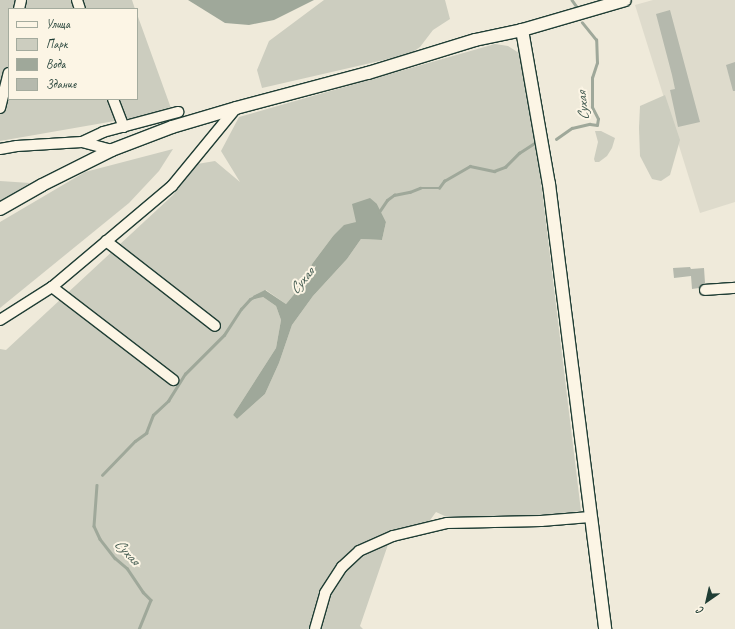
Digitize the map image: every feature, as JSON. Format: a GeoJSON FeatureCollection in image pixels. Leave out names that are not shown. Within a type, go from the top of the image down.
{"type":"FeatureCollection","features":[{"type":"Feature","properties":{"kind":"main road"},"geometry":{"type":"LineString","coordinates":[[0,209],[42,185],[112,150],[172,127],[236,108],[368,73],[476,40],[522,30],[625,0]]}},
{"type":"Feature","properties":{"kind":"main road"},"geometry":{"type":"LineString","coordinates":[[522,30],[549,184],[605,629]]}},
{"type":"Feature","properties":{"kind":"street"},"geometry":{"type":"LineString","coordinates":[[0,108],[8,77]]}},
{"type":"Feature","properties":{"kind":"street"},"geometry":{"type":"LineString","coordinates":[[114,100],[124,127]]}},
{"type":"Feature","properties":{"kind":"street"},"geometry":{"type":"LineString","coordinates":[[0,320],[52,287],[172,186],[236,108]]}},
{"type":"Feature","properties":{"kind":"street"},"geometry":{"type":"LineString","coordinates":[[82,142],[103,132],[178,112]]}},
{"type":"Feature","properties":{"kind":"street"},"geometry":{"type":"LineString","coordinates":[[0,150],[17,146],[82,142],[112,150]]}},
{"type":"Feature","properties":{"kind":"street"},"geometry":{"type":"LineString","coordinates":[[106,242],[215,326]]}},
{"type":"Feature","properties":{"kind":"street"},"geometry":{"type":"LineString","coordinates":[[52,287],[173,380]]}},
{"type":"Feature","properties":{"kind":"street"},"geometry":{"type":"LineString","coordinates":[[705,290],[735,288]]}},
{"type":"Feature","properties":{"kind":"street"},"geometry":{"type":"LineString","coordinates":[[315,629],[325,593],[342,567],[359,551],[393,536],[447,523],[541,521],[590,517]]}},
{"type":"Feature","properties":{"kind":"shaded area"},"geometry":{"type":"Polygon","coordinates":[[[653,0],[735,0],[735,202],[700,213],[635,5],[653,0]]]}},
{"type":"Feature","properties":{"kind":"green space"},"geometry":{"type":"Polygon","coordinates":[[[0,0],[132,0],[135,8],[8,8],[8,100],[138,100],[138,17],[172,111],[0,141],[0,0]]]}},
{"type":"Feature","properties":{"kind":"green space"},"geometry":{"type":"Polygon","coordinates":[[[324,0],[445,0],[450,19],[433,30],[420,47],[410,54],[262,88],[257,70],[269,41],[324,0]]]}},
{"type":"Feature","properties":{"kind":"green space"},"geometry":{"type":"Polygon","coordinates":[[[495,44],[508,46],[519,53],[536,140],[581,511],[521,518],[449,518],[436,512],[425,527],[392,533],[360,626],[363,629],[0,629],[0,349],[6,350],[173,195],[197,164],[215,161],[240,182],[221,151],[239,117],[495,44]],[[377,204],[356,222],[333,236],[312,264],[301,286],[286,304],[266,290],[263,297],[276,306],[281,320],[276,348],[233,415],[237,419],[265,394],[279,363],[292,325],[313,296],[347,259],[361,239],[382,240],[386,222],[377,204]]]}},
{"type":"Feature","properties":{"kind":"green space"},"geometry":{"type":"Polygon","coordinates":[[[665,95],[680,140],[670,175],[661,181],[652,179],[640,156],[640,106],[665,95]]]}},
{"type":"Feature","properties":{"kind":"green space"},"geometry":{"type":"Polygon","coordinates":[[[595,131],[601,131],[615,138],[612,148],[607,156],[599,162],[595,162],[594,159],[598,142],[595,131]]]}},
{"type":"Feature","properties":{"kind":"green space"},"geometry":{"type":"Polygon","coordinates":[[[173,149],[159,171],[129,203],[0,308],[0,222],[85,172],[173,149]]]}},
{"type":"Feature","properties":{"kind":"green space"},"geometry":{"type":"Polygon","coordinates":[[[0,181],[30,183],[0,201],[0,181]]]}},
{"type":"Feature","properties":{"kind":"water"},"geometry":{"type":"Polygon","coordinates":[[[188,0],[314,0],[274,20],[249,25],[225,23],[188,0]]]}},
{"type":"Feature","properties":{"kind":"water"},"geometry":{"type":"Polygon","coordinates":[[[370,198],[377,204],[386,222],[382,240],[361,239],[347,259],[313,296],[292,325],[279,363],[265,394],[237,419],[233,415],[276,348],[281,320],[276,306],[263,297],[254,299],[253,296],[265,290],[286,304],[301,286],[312,264],[333,236],[344,225],[356,222],[352,204],[370,198]]]}},
{"type":"Feature","properties":{"kind":"building"},"geometry":{"type":"Polygon","coordinates":[[[670,10],[700,122],[678,127],[670,90],[675,89],[656,14],[670,10]]]}},
{"type":"Feature","properties":{"kind":"building"},"geometry":{"type":"Polygon","coordinates":[[[735,62],[735,91],[733,91],[726,65],[735,62]]]}},
{"type":"Feature","properties":{"kind":"building"},"geometry":{"type":"Polygon","coordinates":[[[690,267],[691,269],[704,268],[705,283],[699,288],[692,289],[691,276],[674,278],[673,268],[690,267]]]}},
{"type":"Feature","properties":{"kind":"waterway","name":"Сухая"},"geometry":{"type":"LineString","coordinates":[[572,0],[577,7]]}},
{"type":"Feature","properties":{"kind":"waterway","name":"Сухая"},"geometry":{"type":"LineString","coordinates":[[556,139],[572,128],[590,124],[597,125],[598,119],[592,107],[592,78],[597,63],[596,40],[582,23]]}},
{"type":"Feature","properties":{"kind":"waterway","name":"Сухая"},"geometry":{"type":"LineString","coordinates":[[379,212],[387,200],[394,195],[410,192],[420,188],[439,188],[444,181],[470,166],[494,171],[505,167],[519,153],[533,144]]}},
{"type":"Feature","properties":{"kind":"waterway","name":"Сухая"},"geometry":{"type":"LineString","coordinates":[[102,475],[135,441],[146,433],[153,415],[168,401],[185,374],[224,335],[241,309],[250,299],[256,296]]}},
{"type":"Feature","properties":{"kind":"waterway","name":"Сухая"},"geometry":{"type":"LineString","coordinates":[[97,485],[94,526],[100,539],[115,558],[127,568],[143,592],[151,600],[139,629]]}}]}
